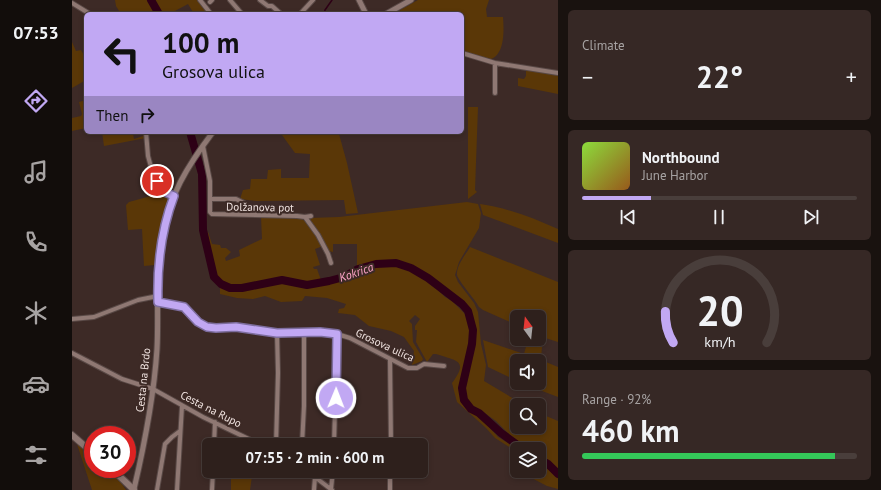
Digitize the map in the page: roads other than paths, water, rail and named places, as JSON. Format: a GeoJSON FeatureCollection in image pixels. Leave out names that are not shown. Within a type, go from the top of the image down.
{"type":"FeatureCollection","features":[{"type":"Feature","properties":{"kind":"main road"},"geometry":{"type":"LineString","coordinates":[[72,435],[84,445]]}},
{"type":"Feature","properties":{"kind":"main road"},"geometry":{"type":"LineString","coordinates":[[122,478],[134,489]]}},
{"type":"Feature","properties":{"kind":"street"},"geometry":{"type":"LineString","coordinates":[[200,0],[209,12]]}},
{"type":"Feature","properties":{"kind":"street"},"geometry":{"type":"LineString","coordinates":[[230,0],[240,12]]}},
{"type":"Feature","properties":{"kind":"street"},"geometry":{"type":"LineString","coordinates":[[260,0],[268,6],[272,6],[279,12]]}},
{"type":"Feature","properties":{"kind":"street"},"geometry":{"type":"LineString","coordinates":[[302,12],[313,0]]}},
{"type":"Feature","properties":{"kind":"street"},"geometry":{"type":"LineString","coordinates":[[359,0],[365,12]]}},
{"type":"Feature","properties":{"kind":"street"},"geometry":{"type":"LineString","coordinates":[[390,12],[411,0]]}},
{"type":"Feature","properties":{"kind":"street"},"geometry":{"type":"LineString","coordinates":[[72,3],[87,12]]}},
{"type":"Feature","properties":{"kind":"street"},"geometry":{"type":"LineString","coordinates":[[464,54],[495,62],[558,72]]}},
{"type":"Feature","properties":{"kind":"street"},"geometry":{"type":"LineString","coordinates":[[495,62],[495,92]]}},
{"type":"Feature","properties":{"kind":"street"},"geometry":{"type":"LineString","coordinates":[[146,134],[148,156],[157,181],[162,191],[174,196]]}},
{"type":"Feature","properties":{"kind":"street"},"geometry":{"type":"LineString","coordinates":[[203,146],[212,134]]}},
{"type":"Feature","properties":{"kind":"street","name":"Cesta na Brdo"},"geometry":{"type":"LineString","coordinates":[[134,489],[147,432],[153,389],[157,347],[161,241],[165,222],[174,196],[187,168],[203,146]]}},
{"type":"Feature","properties":{"kind":"street","name":"Dolžanova pot"},"geometry":{"type":"LineString","coordinates":[[203,146],[210,181],[210,212],[212,214],[311,216]]}},
{"type":"Feature","properties":{"kind":"street"},"geometry":{"type":"LineString","coordinates":[[210,199],[236,200],[244,203],[257,215]]}},
{"type":"Feature","properties":{"kind":"street","name":"Dolžanova pot"},"geometry":{"type":"LineString","coordinates":[[305,217],[318,235],[328,254],[330,262]]}},
{"type":"Feature","properties":{"kind":"street"},"geometry":{"type":"LineString","coordinates":[[72,319],[99,315],[138,300],[158,296]]}},
{"type":"Feature","properties":{"kind":"street","name":"Grosova ulica"},"geometry":{"type":"LineString","coordinates":[[158,302],[184,307],[198,322],[207,327],[236,327],[277,333],[304,334],[320,332],[337,334],[350,338],[413,369],[424,364],[444,366]]}},
{"type":"Feature","properties":{"kind":"street"},"geometry":{"type":"LineString","coordinates":[[276,438],[278,373],[277,333]]}},
{"type":"Feature","properties":{"kind":"street"},"geometry":{"type":"LineString","coordinates":[[302,438],[304,334]]}},
{"type":"Feature","properties":{"kind":"street"},"geometry":{"type":"LineString","coordinates":[[334,438],[337,334]]}},
{"type":"Feature","properties":{"kind":"street","name":"Cesta na Rupo"},"geometry":{"type":"LineString","coordinates":[[72,353],[122,379],[153,389],[182,406],[248,438]]}},
{"type":"Feature","properties":{"kind":"street"},"geometry":{"type":"LineString","coordinates":[[390,359],[391,438]]}},
{"type":"Feature","properties":{"kind":"street"},"geometry":{"type":"LineString","coordinates":[[177,490],[182,406]]}},
{"type":"Feature","properties":{"kind":"street"},"geometry":{"type":"LineString","coordinates":[[214,438],[215,422]]}},
{"type":"Feature","properties":{"kind":"street"},"geometry":{"type":"LineString","coordinates":[[157,490],[165,444],[172,436],[180,432]]}},
{"type":"Feature","properties":{"kind":"street"},"geometry":{"type":"LineString","coordinates":[[212,490],[213,478]]}},
{"type":"Feature","properties":{"kind":"street"},"geometry":{"type":"LineString","coordinates":[[314,490],[315,478]]}},
{"type":"Feature","properties":{"kind":"street"},"geometry":{"type":"LineString","coordinates":[[316,478],[332,490]]}},
{"type":"Feature","properties":{"kind":"street"},"geometry":{"type":"LineString","coordinates":[[332,490],[333,478]]}},
{"type":"Feature","properties":{"kind":"street"},"geometry":{"type":"LineString","coordinates":[[390,478],[390,490]]}},
{"type":"Feature","properties":{"kind":"waterway","name":"Kokrica"},"geometry":{"type":"LineString","coordinates":[[151,0],[158,12]]}},
{"type":"Feature","properties":{"kind":"waterway"},"geometry":{"type":"LineString","coordinates":[[324,12],[332,0]]}},
{"type":"Feature","properties":{"kind":"waterway","name":"Kokrica"},"geometry":{"type":"LineString","coordinates":[[191,134],[202,174],[203,230],[214,277],[221,284],[230,288],[242,288],[282,280],[307,285],[344,277],[358,269],[376,264],[396,263],[411,268],[428,278],[462,304],[468,311],[473,330],[472,344],[462,388],[464,400],[471,409],[479,413],[513,442]]}},
{"type":"Feature","properties":{"kind":"waterway","name":"Kokrica"},"geometry":{"type":"LineString","coordinates":[[546,463],[558,474]]}}]}
